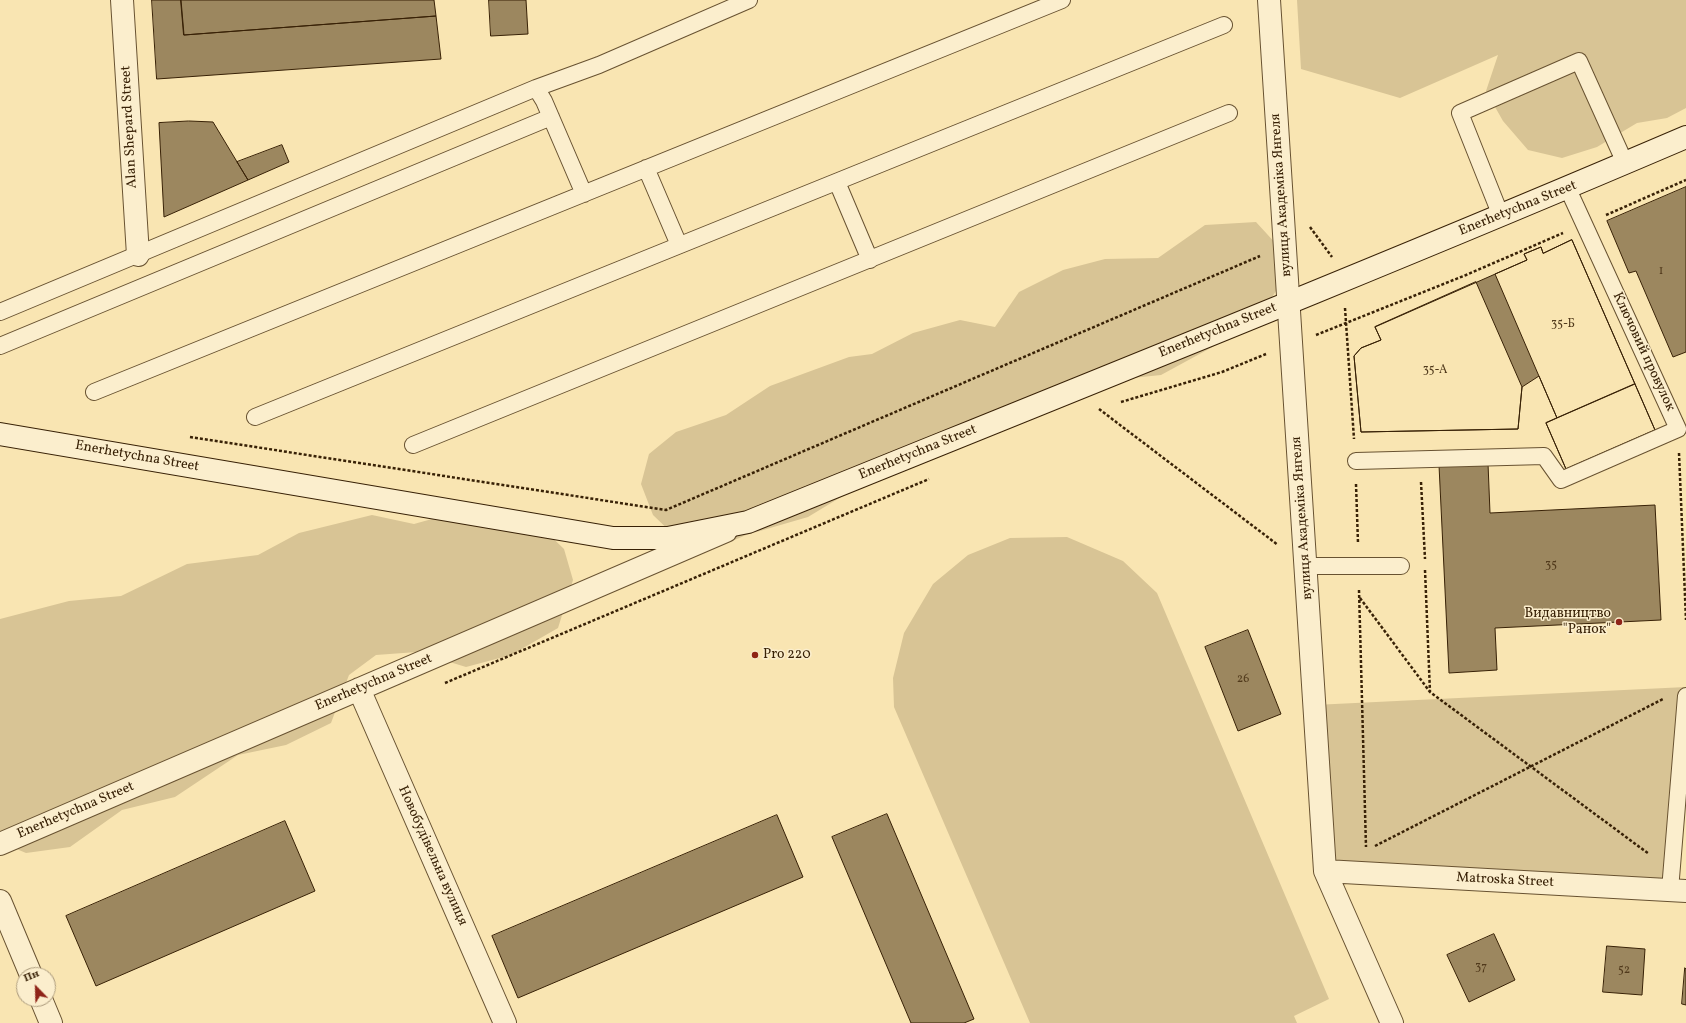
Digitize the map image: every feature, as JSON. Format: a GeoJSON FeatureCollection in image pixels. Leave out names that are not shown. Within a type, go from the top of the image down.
{"type":"FeatureCollection","features":[{"type":"Feature","properties":{"kind":"street","name":"Alan Shepard Street"},"geometry":{"type":"LineString","coordinates":[[122,0],[138,255]]}},
{"type":"Feature","properties":{"kind":"street","name":"вулиця Академіка Янгеля"},"geometry":{"type":"LineString","coordinates":[[1269,0],[1325,871],[1392,1023]]}},
{"type":"Feature","properties":{"kind":"street","name":"Enerhetychna Street"},"geometry":{"type":"LineString","coordinates":[[0,844],[748,522],[1568,189],[1686,137]]}},
{"type":"Feature","properties":{"kind":"street","name":"Enerhetychna Street"},"geometry":{"type":"LineString","coordinates":[[0,434],[613,538],[668,538],[748,522]]}},
{"type":"Feature","properties":{"kind":"street","name":"Новобудівельна вулиця"},"geometry":{"type":"LineString","coordinates":[[359,689],[505,1023]]}},
{"type":"Feature","properties":{"kind":"street","name":"Matroska Street"},"geometry":{"type":"LineString","coordinates":[[1325,871],[1676,884]]}},
{"type":"Feature","properties":{"kind":"street"},"geometry":{"type":"LineString","coordinates":[[0,901],[28,967]]}},
{"type":"Feature","properties":{"kind":"street"},"geometry":{"type":"LineString","coordinates":[[44,1007],[51,1023]]}},
{"type":"Feature","properties":{"kind":"lane"},"geometry":{"type":"LineString","coordinates":[[0,312],[536,88],[598,65],[750,0]]}},
{"type":"Feature","properties":{"kind":"lane"},"geometry":{"type":"LineString","coordinates":[[94,392],[1062,0]]}},
{"type":"Feature","properties":{"kind":"lane"},"geometry":{"type":"LineString","coordinates":[[254,417],[1224,25]]}},
{"type":"Feature","properties":{"kind":"lane"},"geometry":{"type":"LineString","coordinates":[[1501,216],[1460,113],[1579,61],[1625,164]]}},
{"type":"Feature","properties":{"kind":"lane"},"geometry":{"type":"LineString","coordinates":[[536,88],[551,118],[584,194]]}},
{"type":"Feature","properties":{"kind":"lane"},"geometry":{"type":"LineString","coordinates":[[413,445],[1229,113]]}},
{"type":"Feature","properties":{"kind":"lane"},"geometry":{"type":"LineString","coordinates":[[0,346],[551,118]]}},
{"type":"Feature","properties":{"kind":"lane"},"geometry":{"type":"LineString","coordinates":[[646,168],[680,245]]}},
{"type":"Feature","properties":{"kind":"lane"},"geometry":{"type":"LineString","coordinates":[[837,182],[870,260]]}},
{"type":"Feature","properties":{"kind":"lane","name":"Ключовий провулок"},"geometry":{"type":"LineString","coordinates":[[1568,189],[1678,429]]}},
{"type":"Feature","properties":{"kind":"lane"},"geometry":{"type":"LineString","coordinates":[[1356,461],[1544,456],[1561,480],[1678,429]]}},
{"type":"Feature","properties":{"kind":"lane"},"geometry":{"type":"LineString","coordinates":[[1306,566],[1401,566]]}},
{"type":"Feature","properties":{"kind":"lane"},"geometry":{"type":"LineString","coordinates":[[1676,884],[1686,696]]}},
{"type":"Feature","properties":{"kind":"path"},"geometry":{"type":"LineString","coordinates":[[1119,402],[1222,372],[1291,345],[1466,275],[1686,180]]}},
{"type":"Feature","properties":{"kind":"path"},"geometry":{"type":"LineString","coordinates":[[188,437],[666,510],[1264,255]]}},
{"type":"Feature","properties":{"kind":"path"},"geometry":{"type":"LineString","coordinates":[[1345,313],[1356,461],[1366,851],[1665,698]]}},
{"type":"Feature","properties":{"kind":"path"},"geometry":{"type":"LineString","coordinates":[[1105,406],[1098,408],[1306,566]]}},
{"type":"Feature","properties":{"kind":"path","name":"Ключовий провулок"},"geometry":{"type":"LineString","coordinates":[[1678,429],[1686,620]]}},
{"type":"Feature","properties":{"kind":"path"},"geometry":{"type":"LineString","coordinates":[[1420,459],[1425,560]]}},
{"type":"Feature","properties":{"kind":"path"},"geometry":{"type":"LineString","coordinates":[[444,684],[936,476]]}},
{"type":"Feature","properties":{"kind":"path"},"geometry":{"type":"LineString","coordinates":[[1425,568],[1430,692]]}},
{"type":"Feature","properties":{"kind":"path"},"geometry":{"type":"LineString","coordinates":[[1359,598],[1430,692],[1531,766],[1676,884]]}},
{"type":"Feature","properties":{"kind":"shaded area"},"geometry":{"type":"Polygon","coordinates":[[[1297,0],[1686,0],[1686,108],[1667,118],[1637,123],[1597,147],[1562,158],[1528,150],[1503,121],[1486,91],[1498,55],[1400,98],[1301,69],[1297,0]]]}},
{"type":"Feature","properties":{"kind":"shaded area"},"geometry":{"type":"Polygon","coordinates":[[[1256,222],[1278,246],[1279,286],[1260,317],[1229,338],[1161,375],[1103,381],[846,494],[808,517],[746,535],[716,548],[679,540],[653,515],[641,484],[649,454],[676,432],[726,415],[770,386],[849,357],[872,354],[913,333],[960,320],[995,327],[1019,292],[1063,270],[1105,259],[1158,258],[1205,225],[1256,222]]]}},
{"type":"Feature","properties":{"kind":"shaded area"},"geometry":{"type":"Polygon","coordinates":[[[482,505],[527,513],[564,549],[573,580],[558,628],[511,655],[466,667],[417,652],[376,655],[349,675],[331,723],[286,745],[238,755],[175,797],[122,810],[70,847],[26,853],[0,842],[0,619],[69,601],[121,596],[187,564],[258,555],[299,533],[372,515],[414,524],[482,505]]]}},
{"type":"Feature","properties":{"kind":"shaded area"},"geometry":{"type":"Polygon","coordinates":[[[1067,537],[1123,561],[1157,593],[1329,999],[1294,1016],[1297,1023],[1030,1023],[894,707],[893,678],[904,633],[933,584],[968,555],[1010,538],[1067,537]]]}},
{"type":"Feature","properties":{"kind":"shaded area"},"geometry":{"type":"Polygon","coordinates":[[[1686,687],[1670,890],[1325,871],[1314,705],[1686,687]]]}},
{"type":"Feature","properties":{"kind":"building"},"geometry":{"type":"Polygon","coordinates":[[[152,0],[181,0],[184,35],[436,16],[441,59],[157,79],[152,0]]]}},
{"type":"Feature","properties":{"kind":"building"},"geometry":{"type":"Polygon","coordinates":[[[181,0],[434,0],[436,16],[184,35],[181,0]]]}},
{"type":"Feature","properties":{"kind":"building"},"geometry":{"type":"Polygon","coordinates":[[[489,0],[526,0],[528,34],[491,36],[489,0]]]}},
{"type":"Feature","properties":{"kind":"building"},"geometry":{"type":"Polygon","coordinates":[[[189,121],[213,122],[248,180],[164,217],[159,123],[189,121]]]}},
{"type":"Feature","properties":{"kind":"building"},"geometry":{"type":"Polygon","coordinates":[[[282,145],[289,162],[248,180],[237,162],[282,145]]]}},
{"type":"Feature","properties":{"kind":"building"},"geometry":{"type":"Polygon","coordinates":[[[1686,187],[1686,352],[1673,357],[1636,271],[1629,273],[1607,221],[1686,187]]]}},
{"type":"Feature","properties":{"kind":"building"},"geometry":{"type":"Polygon","coordinates":[[[1572,240],[1655,430],[1566,469],[1546,423],[1557,418],[1539,376],[1522,387],[1518,429],[1361,432],[1354,356],[1361,348],[1381,340],[1375,327],[1527,260],[1524,254],[1541,247],[1543,253],[1572,240]]]}},
{"type":"Feature","properties":{"kind":"building"},"geometry":{"type":"Polygon","coordinates":[[[1572,240],[1635,384],[1557,418],[1495,274],[1527,260],[1524,254],[1541,247],[1543,253],[1572,240]]]}},
{"type":"Feature","properties":{"kind":"building"},"geometry":{"type":"Polygon","coordinates":[[[1476,282],[1522,387],[1518,429],[1361,432],[1354,356],[1361,348],[1381,340],[1375,327],[1476,282]]]}},
{"type":"Feature","properties":{"kind":"building"},"geometry":{"type":"Polygon","coordinates":[[[1635,384],[1655,430],[1566,469],[1546,423],[1635,384]]]}},
{"type":"Feature","properties":{"kind":"building"},"geometry":{"type":"Polygon","coordinates":[[[1488,463],[1490,513],[1655,505],[1661,620],[1495,628],[1497,670],[1449,673],[1439,465],[1488,463]]]}},
{"type":"Feature","properties":{"kind":"building"},"geometry":{"type":"Polygon","coordinates":[[[1248,630],[1281,714],[1238,731],[1205,647],[1248,630]]]}},
{"type":"Feature","properties":{"kind":"building"},"geometry":{"type":"Polygon","coordinates":[[[887,814],[974,1019],[964,1023],[911,1023],[832,837],[887,814]]]}},
{"type":"Feature","properties":{"kind":"building"},"geometry":{"type":"Polygon","coordinates":[[[777,815],[803,877],[518,998],[492,936],[777,815]]]}},
{"type":"Feature","properties":{"kind":"building"},"geometry":{"type":"Polygon","coordinates":[[[285,821],[315,891],[96,986],[66,916],[285,821]]]}},
{"type":"Feature","properties":{"kind":"building"},"geometry":{"type":"Polygon","coordinates":[[[1494,934],[1515,980],[1469,1002],[1447,955],[1494,934]]]}},
{"type":"Feature","properties":{"kind":"building"},"geometry":{"type":"Polygon","coordinates":[[[1607,946],[1645,949],[1642,995],[1603,992],[1607,946]]]}},
{"type":"Feature","properties":{"kind":"building"},"geometry":{"type":"Polygon","coordinates":[[[1685,968],[1686,969],[1686,1005],[1682,1004],[1685,968]]]}},
{"type":"Feature","properties":{"kind":"place","name":"Видавництво \"Ранок\""},"geometry":{"type":"Point","coordinates":[1619,622]}},
{"type":"Feature","properties":{"kind":"place","name":"Pro 220"},"geometry":{"type":"Point","coordinates":[755,655]}}]}
